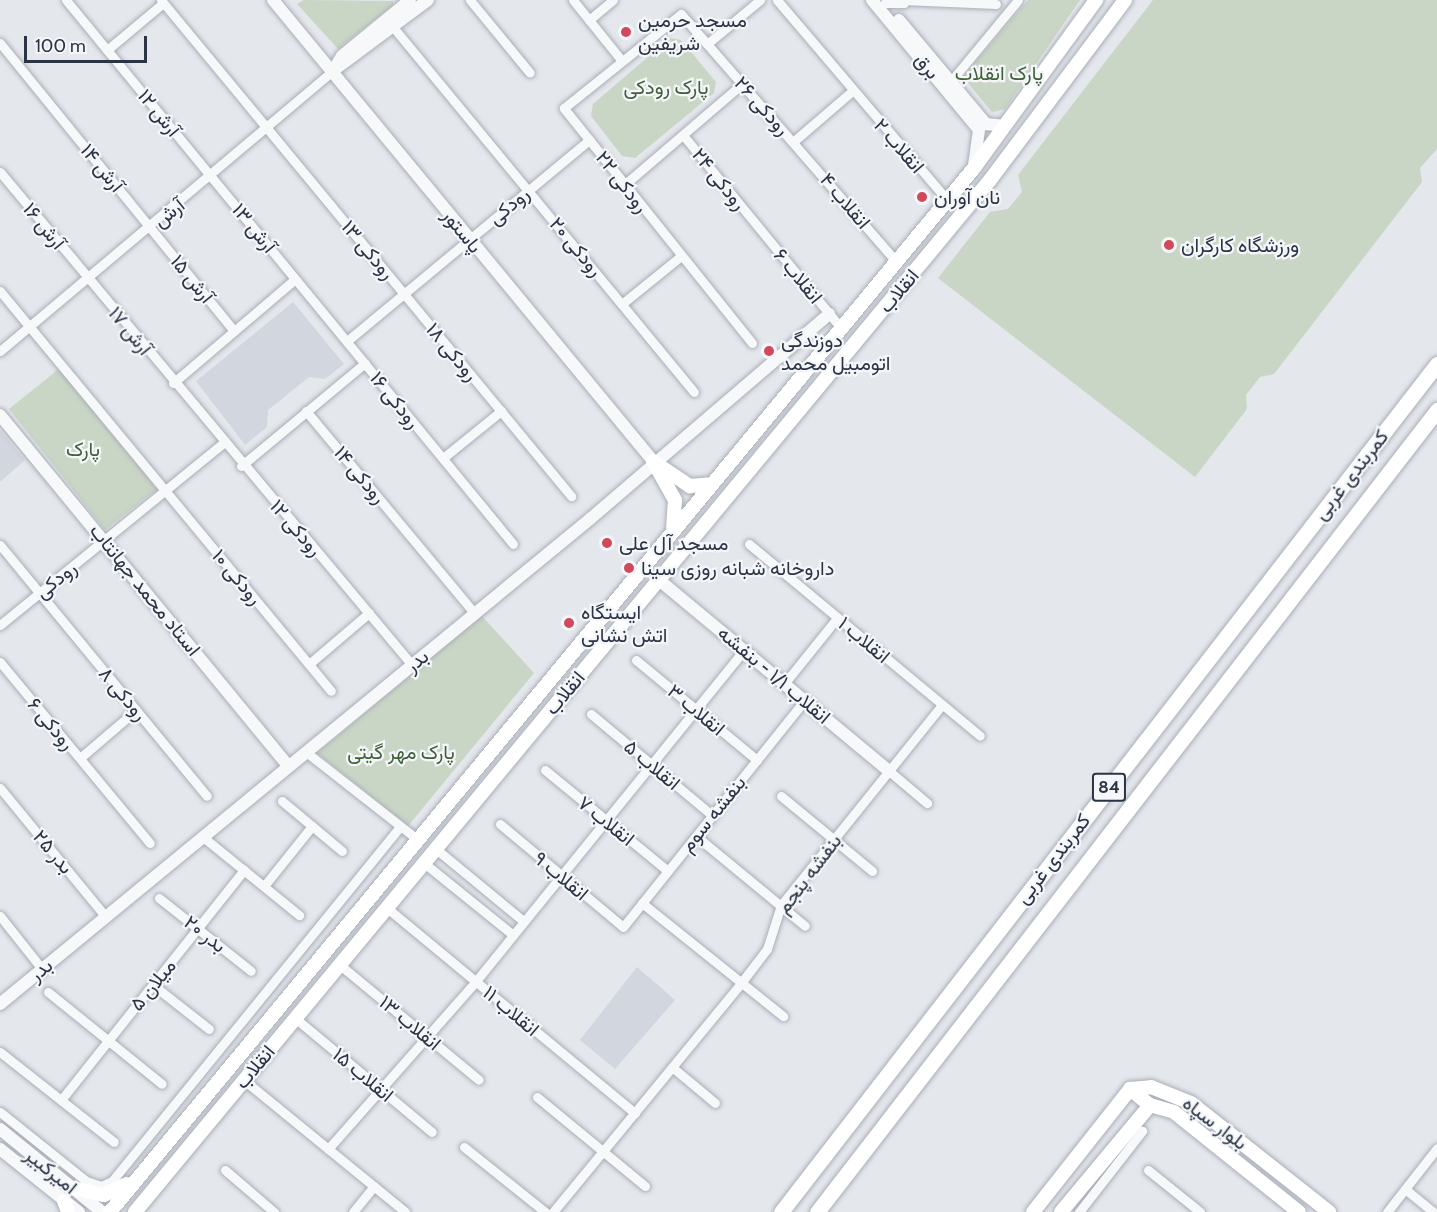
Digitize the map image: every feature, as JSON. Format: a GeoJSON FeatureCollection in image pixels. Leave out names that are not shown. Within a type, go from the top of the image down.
{"type":"FeatureCollection","features":[{"type":"Feature","properties":{"kind":"highway","name":"کمربندی غربی"},"geometry":{"type":"LineString","coordinates":[[781,1212],[1437,364]]}},
{"type":"Feature","properties":{"kind":"highway","name":"کمربندی غربی"},"geometry":{"type":"LineString","coordinates":[[817,1212],[1437,411]]}},
{"type":"Feature","properties":{"kind":"main road","name":"انقلاب"},"geometry":{"type":"LineString","coordinates":[[110,1212],[134,1180],[974,168],[1096,0]]}},
{"type":"Feature","properties":{"kind":"main road","name":"انقلاب"},"geometry":{"type":"LineString","coordinates":[[139,1211],[295,1018],[1042,116],[1125,0]]}},
{"type":"Feature","properties":{"kind":"main road"},"geometry":{"type":"LineString","coordinates":[[653,461],[690,486],[711,484]]}},
{"type":"Feature","properties":{"kind":"main road"},"geometry":{"type":"LineString","coordinates":[[653,461],[675,500],[671,533]]}},
{"type":"Feature","properties":{"kind":"main road"},"geometry":{"type":"LineString","coordinates":[[346,924],[363,937]]}},
{"type":"Feature","properties":{"kind":"main road"},"geometry":{"type":"LineString","coordinates":[[1033,1212],[1130,1089],[1150,1104]]}},
{"type":"Feature","properties":{"kind":"main road","name":"بلوار سپاه"},"geometry":{"type":"LineString","coordinates":[[1130,1089],[1173,1092],[1191,1102],[1329,1212]]}},
{"type":"Feature","properties":{"kind":"main road","name":"بلوار سپاه"},"geometry":{"type":"LineString","coordinates":[[1061,1212],[1081,1198],[1150,1104],[1174,1112],[1299,1212]]}},
{"type":"Feature","properties":{"kind":"main road"},"geometry":{"type":"LineString","coordinates":[[69,1186],[104,1195],[134,1180]]}},
{"type":"Feature","properties":{"kind":"street","name":"آرش ۱۲"},"geometry":{"type":"LineString","coordinates":[[66,0],[212,177]]}},
{"type":"Feature","properties":{"kind":"street","name":"پاستور"},"geometry":{"type":"LineString","coordinates":[[273,0],[334,70],[469,240],[653,461]]}},
{"type":"Feature","properties":{"kind":"street","name":"آرش"},"geometry":{"type":"LineString","coordinates":[[334,70],[342,56],[410,0]]}},
{"type":"Feature","properties":{"kind":"street","name":"آرش"},"geometry":{"type":"LineString","coordinates":[[0,351],[212,177],[334,70],[428,0]]}},
{"type":"Feature","properties":{"kind":"street"},"geometry":{"type":"LineString","coordinates":[[470,0],[530,73]]}},
{"type":"Feature","properties":{"kind":"street"},"geometry":{"type":"LineString","coordinates":[[573,0],[622,61]]}},
{"type":"Feature","properties":{"kind":"street"},"geometry":{"type":"LineString","coordinates":[[589,20],[613,0]]}},
{"type":"Feature","properties":{"kind":"street"},"geometry":{"type":"LineString","coordinates":[[706,44],[760,0]]}},
{"type":"Feature","properties":{"kind":"street","name":"انقلاب ۲"},"geometry":{"type":"LineString","coordinates":[[777,0],[851,92],[946,200]]}},
{"type":"Feature","properties":{"kind":"street"},"geometry":{"type":"LineString","coordinates":[[948,84],[1018,0]]}},
{"type":"Feature","properties":{"kind":"street"},"geometry":{"type":"LineString","coordinates":[[107,50],[162,1]]}},
{"type":"Feature","properties":{"kind":"street","name":"رودکی ۱۳"},"geometry":{"type":"LineString","coordinates":[[162,1],[404,294]]}},
{"type":"Feature","properties":{"kind":"street"},"geometry":{"type":"LineString","coordinates":[[880,1],[996,4]]}},
{"type":"Feature","properties":{"kind":"street","name":"برق"},"geometry":{"type":"LineString","coordinates":[[880,1],[948,84],[986,124],[1005,126]]}},
{"type":"Feature","properties":{"kind":"street","name":"رودکی ۲۶"},"geometry":{"type":"LineString","coordinates":[[622,61],[681,14],[794,141]]}},
{"type":"Feature","properties":{"kind":"street","name":"رودکی ۲۰"},"geometry":{"type":"LineString","coordinates":[[393,27],[623,303],[694,392]]}},
{"type":"Feature","properties":{"kind":"street","name":"آرش ۱۴"},"geometry":{"type":"LineString","coordinates":[[0,43],[150,228]]}},
{"type":"Feature","properties":{"kind":"street","name":"رودکی ۲۲"},"geometry":{"type":"LineString","coordinates":[[622,61],[564,108],[752,343]]}},
{"type":"Feature","properties":{"kind":"street"},"geometry":{"type":"LineString","coordinates":[[624,185],[742,84]]}},
{"type":"Feature","properties":{"kind":"street","name":"برق"},"geometry":{"type":"LineString","coordinates":[[948,84],[979,130],[974,168]]}},
{"type":"Feature","properties":{"kind":"street"},"geometry":{"type":"LineString","coordinates":[[794,141],[851,92]]}},
{"type":"Feature","properties":{"kind":"street","name":"رودکی ۲۴"},"geometry":{"type":"LineString","coordinates":[[683,135],[756,224]]}},
{"type":"Feature","properties":{"kind":"street","name":"رودکی"},"geometry":{"type":"LineString","coordinates":[[347,341],[589,140]]}},
{"type":"Feature","properties":{"kind":"street","name":"انقلاب ۴"},"geometry":{"type":"LineString","coordinates":[[794,141],[896,261]]}},
{"type":"Feature","properties":{"kind":"street","name":"آرش ۱۶"},"geometry":{"type":"LineString","coordinates":[[0,172],[88,279]]}},
{"type":"Feature","properties":{"kind":"street","name":"آرش ۱۳"},"geometry":{"type":"LineString","coordinates":[[212,177],[347,341]]}},
{"type":"Feature","properties":{"kind":"street","name":"انقلاب ۶"},"geometry":{"type":"LineString","coordinates":[[756,224],[841,328]]}},
{"type":"Feature","properties":{"kind":"street","name":"آرش ۱۵"},"geometry":{"type":"LineString","coordinates":[[150,228],[234,330]]}},
{"type":"Feature","properties":{"kind":"street"},"geometry":{"type":"LineString","coordinates":[[623,303],[681,256]]}},
{"type":"Feature","properties":{"kind":"street","name":"آرش ۱۷"},"geometry":{"type":"LineString","coordinates":[[88,279],[223,443]]}},
{"type":"Feature","properties":{"kind":"street"},"geometry":{"type":"LineString","coordinates":[[173,383],[296,279]]}},
{"type":"Feature","properties":{"kind":"street","name":"رودکی ۱۰"},"geometry":{"type":"LineString","coordinates":[[0,291],[331,691]]}},
{"type":"Feature","properties":{"kind":"street","name":"رودکی ۱۸"},"geometry":{"type":"LineString","coordinates":[[404,294],[571,496]]}},
{"type":"Feature","properties":{"kind":"street","name":"بدر"},"geometry":{"type":"LineString","coordinates":[[0,1004],[475,614],[829,314]]}},
{"type":"Feature","properties":{"kind":"street","name":"رودکی ۱۶"},"geometry":{"type":"LineString","coordinates":[[347,341],[513,543]]}},
{"type":"Feature","properties":{"kind":"street"},"geometry":{"type":"LineString","coordinates":[[242,466],[364,363]]}},
{"type":"Feature","properties":{"kind":"street","name":"رودکی ۱۴"},"geometry":{"type":"LineString","coordinates":[[306,411],[475,614]]}},
{"type":"Feature","properties":{"kind":"street"},"geometry":{"type":"LineString","coordinates":[[443,458],[501,411]]}},
{"type":"Feature","properties":{"kind":"street","name":"استاد محمد جهانتاب"},"geometry":{"type":"LineString","coordinates":[[0,415],[105,539],[288,767]]}},
{"type":"Feature","properties":{"kind":"street","name":"رودکی"},"geometry":{"type":"LineString","coordinates":[[0,625],[223,443]]}},
{"type":"Feature","properties":{"kind":"street","name":"رودکی ۱۲"},"geometry":{"type":"LineString","coordinates":[[223,443],[412,665]]}},
{"type":"Feature","properties":{"kind":"street","name":"انقلاب ۱"},"geometry":{"type":"LineString","coordinates":[[749,544],[980,736]]}},
{"type":"Feature","properties":{"kind":"street","name":"رودکی ۸"},"geometry":{"type":"LineString","coordinates":[[0,545],[207,796]]}},
{"type":"Feature","properties":{"kind":"street","name":"انقلاب ۱/۱ - بنفشه"},"geometry":{"type":"LineString","coordinates":[[659,580],[889,771]]}},
{"type":"Feature","properties":{"kind":"street"},"geometry":{"type":"LineString","coordinates":[[309,664],[369,613]]}},
{"type":"Feature","properties":{"kind":"street"},"geometry":{"type":"LineString","coordinates":[[784,684],[837,618]]}},
{"type":"Feature","properties":{"kind":"street"},"geometry":{"type":"LineString","coordinates":[[328,1149],[424,1034],[476,981],[558,873],[744,650]]}},
{"type":"Feature","properties":{"kind":"street","name":"انقلاب ۳"},"geometry":{"type":"LineString","coordinates":[[636,660],[756,760]]}},
{"type":"Feature","properties":{"kind":"street","name":"رودکی ۶"},"geometry":{"type":"LineString","coordinates":[[0,662],[150,843]]}},
{"type":"Feature","properties":{"kind":"street","name":"بنفشه سوم"},"geometry":{"type":"LineString","coordinates":[[622,927],[804,701]]}},
{"type":"Feature","properties":{"kind":"street","name":"بنفشه پنجم"},"geometry":{"type":"LineString","coordinates":[[553,1212],[741,983],[767,949],[781,905],[942,705]]}},
{"type":"Feature","properties":{"kind":"street"},"geometry":{"type":"LineString","coordinates":[[80,758],[136,710]]}},
{"type":"Feature","properties":{"kind":"street","name":"انقلاب ۵"},"geometry":{"type":"LineString","coordinates":[[591,714],[712,815]]}},
{"type":"Feature","properties":{"kind":"street"},"geometry":{"type":"LineString","coordinates":[[306,752],[417,839]]}},
{"type":"Feature","properties":{"kind":"street","name":"انقلاب ۷"},"geometry":{"type":"LineString","coordinates":[[545,770],[668,870]]}},
{"type":"Feature","properties":{"kind":"street"},"geometry":{"type":"LineString","coordinates":[[889,771],[927,803]]}},
{"type":"Feature","properties":{"kind":"street","name":"بدر ۲۵"},"geometry":{"type":"LineString","coordinates":[[0,788],[106,916]]}},
{"type":"Feature","properties":{"kind":"street"},"geometry":{"type":"LineString","coordinates":[[781,796],[872,871]]}},
{"type":"Feature","properties":{"kind":"street"},"geometry":{"type":"LineString","coordinates":[[282,801],[342,851]]}},
{"type":"Feature","properties":{"kind":"street","name":"انقلاب ۹"},"geometry":{"type":"LineString","coordinates":[[500,824],[622,927]]}},
{"type":"Feature","properties":{"kind":"street"},"geometry":{"type":"LineString","coordinates":[[264,886],[312,826]]}},
{"type":"Feature","properties":{"kind":"street"},"geometry":{"type":"LineString","coordinates":[[0,1112],[86,1181],[101,1186],[112,1181],[400,826]]}},
{"type":"Feature","properties":{"kind":"street"},"geometry":{"type":"LineString","coordinates":[[696,836],[805,926]]}},
{"type":"Feature","properties":{"kind":"street"},"geometry":{"type":"LineString","coordinates":[[203,837],[299,915]]}},
{"type":"Feature","properties":{"kind":"street"},"geometry":{"type":"LineString","coordinates":[[436,849],[522,920]]}},
{"type":"Feature","properties":{"kind":"street"},"geometry":{"type":"LineString","coordinates":[[424,863],[512,934]]}},
{"type":"Feature","properties":{"kind":"street","name":"میلان ۵"},"geometry":{"type":"LineString","coordinates":[[61,1100],[244,870]]}},
{"type":"Feature","properties":{"kind":"street","name":"بدر ۲۰"},"geometry":{"type":"LineString","coordinates":[[159,898],[251,971]]}},
{"type":"Feature","properties":{"kind":"street"},"geometry":{"type":"LineString","coordinates":[[642,903],[783,1016]]}},
{"type":"Feature","properties":{"kind":"street","name":"انقلاب ۱۱"},"geometry":{"type":"LineString","coordinates":[[387,908],[635,1113]]}},
{"type":"Feature","properties":{"kind":"street"},"geometry":{"type":"LineString","coordinates":[[0,916],[42,969]]}},
{"type":"Feature","properties":{"kind":"street","name":"انقلاب ۱۳"},"geometry":{"type":"LineString","coordinates":[[340,965],[479,1080]]}},
{"type":"Feature","properties":{"kind":"street"},"geometry":{"type":"LineString","coordinates":[[153,985],[209,1029]]}},
{"type":"Feature","properties":{"kind":"street"},"geometry":{"type":"LineString","coordinates":[[48,992],[162,1084]]}},
{"type":"Feature","properties":{"kind":"street","name":"انقلاب ۱۵"},"geometry":{"type":"LineString","coordinates":[[295,1018],[432,1132]]}},
{"type":"Feature","properties":{"kind":"street"},"geometry":{"type":"LineString","coordinates":[[0,1052],[114,1142]]}},
{"type":"Feature","properties":{"kind":"street"},"geometry":{"type":"LineString","coordinates":[[672,1067],[715,1103]]}},
{"type":"Feature","properties":{"kind":"street"},"geometry":{"type":"LineString","coordinates":[[244,1080],[405,1212]]}},
{"type":"Feature","properties":{"kind":"street"},"geometry":{"type":"LineString","coordinates":[[537,1097],[645,1186]]}},
{"type":"Feature","properties":{"kind":"street","name":"امیرکبیر"},"geometry":{"type":"LineString","coordinates":[[0,1129],[102,1212]]}},
{"type":"Feature","properties":{"kind":"street"},"geometry":{"type":"LineString","coordinates":[[1079,1212],[1081,1198],[1142,1131]]}},
{"type":"Feature","properties":{"kind":"street"},"geometry":{"type":"LineString","coordinates":[[464,1147],[545,1212]]}},
{"type":"Feature","properties":{"kind":"street"},"geometry":{"type":"LineString","coordinates":[[1387,1212],[1437,1148]]}},
{"type":"Feature","properties":{"kind":"street","name":"امیرکبیر"},"geometry":{"type":"LineString","coordinates":[[0,1149],[66,1206],[79,1212]]}},
{"type":"Feature","properties":{"kind":"street"},"geometry":{"type":"LineString","coordinates":[[225,1170],[274,1212]]}},
{"type":"Feature","properties":{"kind":"street"},"geometry":{"type":"LineString","coordinates":[[1148,1170],[1200,1212]]}},
{"type":"Feature","properties":{"kind":"street"},"geometry":{"type":"LineString","coordinates":[[353,1212],[374,1186]]}},
{"type":"Feature","properties":{"kind":"street"},"geometry":{"type":"LineString","coordinates":[[1405,1189],[1433,1212]]}},
{"type":"Feature","properties":{"kind":"shaded area"},"geometry":{"type":"Polygon","coordinates":[[[293,302],[344,364],[325,379],[309,377],[268,410],[267,427],[245,445],[196,381],[293,302]]]}},
{"type":"Feature","properties":{"kind":"shaded area"},"geometry":{"type":"Polygon","coordinates":[[[0,430],[25,460],[0,482],[0,430]]]}},
{"type":"Feature","properties":{"kind":"shaded area"},"geometry":{"type":"Polygon","coordinates":[[[637,967],[675,1000],[615,1069],[580,1040],[637,967]]]}},
{"type":"Feature","properties":{"kind":"green space"},"geometry":{"type":"Polygon","coordinates":[[[304,0],[393,1],[393,5],[338,49],[297,4],[304,0]]]}},
{"type":"Feature","properties":{"kind":"green space","name":"پارک انقلاب"},"geometry":{"type":"Polygon","coordinates":[[[1028,0],[1080,0],[1005,109],[992,112],[963,77],[1028,0]]]}},
{"type":"Feature","properties":{"kind":"green space","name":"ورزشگاه کارگران"},"geometry":{"type":"Polygon","coordinates":[[[1153,0],[1437,0],[1437,149],[1420,168],[1422,182],[1274,374],[1260,377],[1246,395],[1247,409],[1195,477],[938,278],[990,212],[1008,209],[1022,192],[1018,175],[1153,0]]]}},
{"type":"Feature","properties":{"kind":"green space","name":"پارک رودکی"},"geometry":{"type":"Polygon","coordinates":[[[670,38],[681,40],[716,82],[714,93],[635,158],[622,156],[591,116],[593,104],[670,38]]]}},
{"type":"Feature","properties":{"kind":"green space","name":"پارک"},"geometry":{"type":"Polygon","coordinates":[[[60,368],[157,489],[105,530],[9,409],[60,368]]]}},
{"type":"Feature","properties":{"kind":"green space","name":"پارک مهر گیتی"},"geometry":{"type":"Polygon","coordinates":[[[482,616],[534,673],[408,826],[317,753],[482,616]]]}},
{"type":"Feature","properties":{"kind":"place","name":"مسجد حرمین شریفین"},"geometry":{"type":"Point","coordinates":[626,32]}},
{"type":"Feature","properties":{"kind":"place","name":"نان آوران"},"geometry":{"type":"Point","coordinates":[922,197]}},
{"type":"Feature","properties":{"kind":"place","name":"ورزشگاه کارگران"},"geometry":{"type":"Point","coordinates":[1169,245]}},
{"type":"Feature","properties":{"kind":"place","name":"دوزندگی اتومبیل محمد"},"geometry":{"type":"Point","coordinates":[769,351]}},
{"type":"Feature","properties":{"kind":"place","name":"مسجد آل علی"},"geometry":{"type":"Point","coordinates":[607,543]}},
{"type":"Feature","properties":{"kind":"place","name":"داروخانه شبانه روزی سینا"},"geometry":{"type":"Point","coordinates":[629,568]}},
{"type":"Feature","properties":{"kind":"place","name":"ایستگاه اتش نشانی"},"geometry":{"type":"Point","coordinates":[569,623]}}]}
